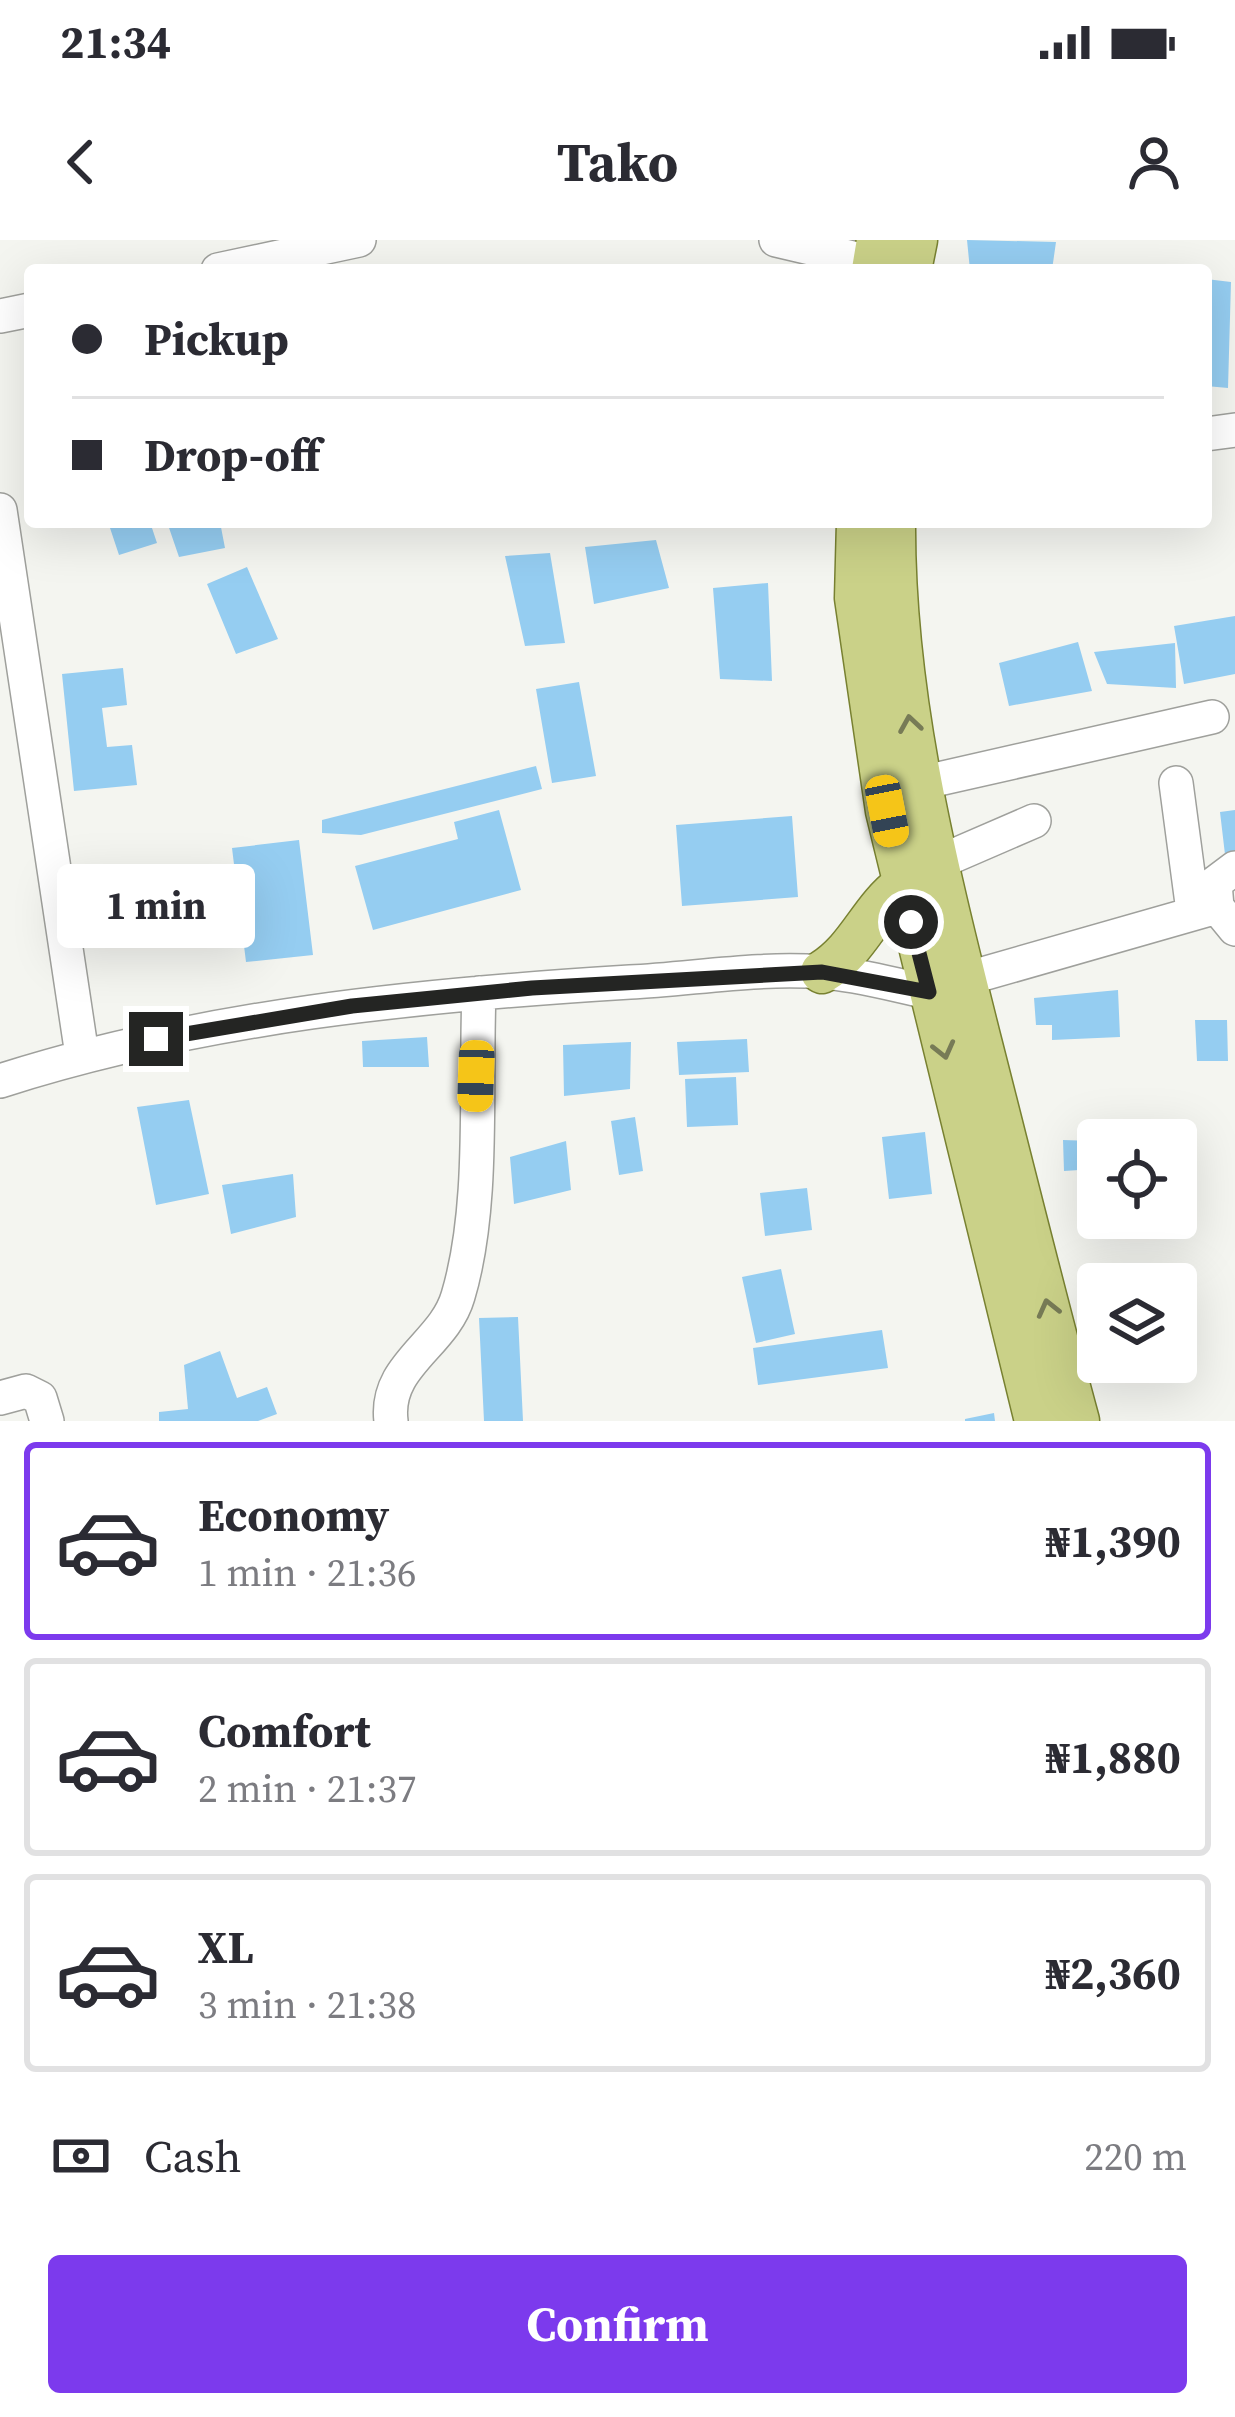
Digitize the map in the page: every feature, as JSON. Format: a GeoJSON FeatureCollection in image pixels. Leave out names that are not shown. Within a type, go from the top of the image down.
{"type":"FeatureCollection","features":[{"type":"Feature","properties":{"kind":"main road"},"geometry":{"type":"LineString","coordinates":[[884,261],[916,240]]}},
{"type":"Feature","properties":{"kind":"main road"},"geometry":{"type":"LineString","coordinates":[[858,528],[856,598],[867,687],[947,986],[1036,1421]]}},
{"type":"Feature","properties":{"kind":"main road"},"geometry":{"type":"LineString","coordinates":[[894,528],[894,598],[921,783],[920,874]]}},
{"type":"Feature","properties":{"kind":"main road"},"geometry":{"type":"LineString","coordinates":[[822,972],[851,950],[878,904],[920,874]]}},
{"type":"Feature","properties":{"kind":"main road"},"geometry":{"type":"LineString","coordinates":[[947,986],[1078,1421]]}},
{"type":"Feature","properties":{"kind":"street"},"geometry":{"type":"LineString","coordinates":[[246,264],[359,240]]}},
{"type":"Feature","properties":{"kind":"street"},"geometry":{"type":"LineString","coordinates":[[776,240],[884,261]]}},
{"type":"Feature","properties":{"kind":"street"},"geometry":{"type":"LineString","coordinates":[[0,510],[12,664],[82,1055]]}},
{"type":"Feature","properties":{"kind":"street"},"geometry":{"type":"LineString","coordinates":[[921,783],[1212,717]]}},
{"type":"Feature","properties":{"kind":"street"},"geometry":{"type":"LineString","coordinates":[[1176,783],[1215,916]]}},
{"type":"Feature","properties":{"kind":"street"},"geometry":{"type":"LineString","coordinates":[[920,874],[1034,821]]}},
{"type":"Feature","properties":{"kind":"street"},"geometry":{"type":"LineString","coordinates":[[1215,916],[1215,884],[1235,868]]}},
{"type":"Feature","properties":{"kind":"street"},"geometry":{"type":"LineString","coordinates":[[0,1082],[82,1055],[352,1006],[479,993],[822,972],[947,986],[1215,916]]}},
{"type":"Feature","properties":{"kind":"street"},"geometry":{"type":"LineString","coordinates":[[391,1421],[393,1385],[457,1301],[466,1261],[479,993]]}},
{"type":"Feature","properties":{"kind":"street"},"geometry":{"type":"LineString","coordinates":[[0,1398],[26,1391],[40,1399],[47,1421]]}},
{"type":"Feature","properties":{"kind":"building"},"geometry":{"type":"Polygon","coordinates":[[[967,240],[1056,242],[1053,264],[969,264],[967,240]]]}},
{"type":"Feature","properties":{"kind":"building"},"geometry":{"type":"Polygon","coordinates":[[[1212,280],[1231,282],[1228,388],[1212,387],[1212,280]]]}},
{"type":"Feature","properties":{"kind":"building"},"geometry":{"type":"Polygon","coordinates":[[[110,528],[152,528],[157,543],[119,555],[110,528]]]}},
{"type":"Feature","properties":{"kind":"building"},"geometry":{"type":"Polygon","coordinates":[[[169,528],[221,528],[225,548],[179,557],[169,528]]]}},
{"type":"Feature","properties":{"kind":"building"},"geometry":{"type":"Polygon","coordinates":[[[656,540],[669,588],[594,604],[585,547],[656,540]]]}},
{"type":"Feature","properties":{"kind":"building"},"geometry":{"type":"Polygon","coordinates":[[[550,553],[565,643],[525,646],[505,556],[550,553]]]}},
{"type":"Feature","properties":{"kind":"building"},"geometry":{"type":"Polygon","coordinates":[[[247,567],[278,639],[236,654],[207,584],[247,567]]]}},
{"type":"Feature","properties":{"kind":"building"},"geometry":{"type":"Polygon","coordinates":[[[768,583],[772,681],[720,679],[713,588],[768,583]]]}},
{"type":"Feature","properties":{"kind":"building"},"geometry":{"type":"Polygon","coordinates":[[[1235,616],[1235,674],[1184,684],[1174,626],[1235,616]]]}},
{"type":"Feature","properties":{"kind":"building"},"geometry":{"type":"Polygon","coordinates":[[[1078,642],[1092,691],[1009,706],[999,663],[1078,642]]]}},
{"type":"Feature","properties":{"kind":"building"},"geometry":{"type":"Polygon","coordinates":[[[1175,643],[1176,688],[1107,684],[1094,652],[1175,643]]]}},
{"type":"Feature","properties":{"kind":"building"},"geometry":{"type":"Polygon","coordinates":[[[123,668],[127,705],[102,708],[107,747],[132,745],[137,785],[74,791],[62,674],[123,668]]]}},
{"type":"Feature","properties":{"kind":"building"},"geometry":{"type":"Polygon","coordinates":[[[579,682],[596,776],[552,783],[536,689],[579,682]]]}},
{"type":"Feature","properties":{"kind":"building"},"geometry":{"type":"Polygon","coordinates":[[[536,766],[542,789],[361,835],[322,833],[322,820],[536,766]]]}},
{"type":"Feature","properties":{"kind":"building"},"geometry":{"type":"Polygon","coordinates":[[[499,810],[521,890],[373,930],[355,866],[458,839],[454,822],[499,810]]]}},
{"type":"Feature","properties":{"kind":"building"},"geometry":{"type":"Polygon","coordinates":[[[1235,810],[1235,862],[1226,863],[1220,812],[1235,810]]]}},
{"type":"Feature","properties":{"kind":"building"},"geometry":{"type":"Polygon","coordinates":[[[792,816],[798,897],[682,906],[676,825],[792,816]]]}},
{"type":"Feature","properties":{"kind":"building"},"geometry":{"type":"Polygon","coordinates":[[[299,840],[313,955],[246,962],[232,848],[299,840]]]}},
{"type":"Feature","properties":{"kind":"building"},"geometry":{"type":"Polygon","coordinates":[[[1118,990],[1120,1037],[1052,1040],[1052,1025],[1036,1025],[1034,998],[1118,990]]]}},
{"type":"Feature","properties":{"kind":"building"},"geometry":{"type":"Polygon","coordinates":[[[1195,1020],[1227,1020],[1228,1061],[1197,1061],[1195,1020]]]}},
{"type":"Feature","properties":{"kind":"building"},"geometry":{"type":"Polygon","coordinates":[[[427,1037],[429,1067],[363,1067],[362,1041],[427,1037]]]}},
{"type":"Feature","properties":{"kind":"building"},"geometry":{"type":"Polygon","coordinates":[[[747,1039],[749,1072],[679,1075],[677,1042],[747,1039]]]}},
{"type":"Feature","properties":{"kind":"building"},"geometry":{"type":"Polygon","coordinates":[[[631,1042],[630,1089],[564,1096],[563,1045],[631,1042]]]}},
{"type":"Feature","properties":{"kind":"building"},"geometry":{"type":"Polygon","coordinates":[[[736,1077],[738,1125],[687,1127],[685,1079],[736,1077]]]}},
{"type":"Feature","properties":{"kind":"building"},"geometry":{"type":"Polygon","coordinates":[[[189,1100],[209,1194],[156,1205],[137,1107],[189,1100]]]}},
{"type":"Feature","properties":{"kind":"building"},"geometry":{"type":"Polygon","coordinates":[[[635,1117],[643,1171],[619,1175],[611,1121],[635,1117]]]}},
{"type":"Feature","properties":{"kind":"building"},"geometry":{"type":"Polygon","coordinates":[[[925,1132],[932,1194],[889,1199],[882,1137],[925,1132]]]}},
{"type":"Feature","properties":{"kind":"building"},"geometry":{"type":"Polygon","coordinates":[[[1063,1140],[1077,1140],[1077,1170],[1064,1171],[1063,1140]]]}},
{"type":"Feature","properties":{"kind":"building"},"geometry":{"type":"Polygon","coordinates":[[[566,1141],[571,1190],[514,1204],[510,1157],[566,1141]]]}},
{"type":"Feature","properties":{"kind":"building"},"geometry":{"type":"Polygon","coordinates":[[[293,1174],[296,1217],[231,1234],[222,1185],[293,1174]]]}},
{"type":"Feature","properties":{"kind":"building"},"geometry":{"type":"Polygon","coordinates":[[[807,1188],[812,1230],[765,1236],[760,1193],[807,1188]]]}},
{"type":"Feature","properties":{"kind":"building"},"geometry":{"type":"Polygon","coordinates":[[[781,1269],[795,1334],[756,1343],[742,1277],[781,1269]]]}},
{"type":"Feature","properties":{"kind":"building"},"geometry":{"type":"Polygon","coordinates":[[[518,1317],[523,1421],[484,1421],[479,1318],[518,1317]]]}},
{"type":"Feature","properties":{"kind":"building"},"geometry":{"type":"Polygon","coordinates":[[[882,1330],[888,1368],[758,1385],[753,1348],[882,1330]]]}},
{"type":"Feature","properties":{"kind":"building"},"geometry":{"type":"Polygon","coordinates":[[[220,1351],[237,1398],[267,1387],[277,1414],[258,1421],[159,1421],[159,1412],[188,1409],[184,1365],[220,1351]]]}},
{"type":"Feature","properties":{"kind":"building"},"geometry":{"type":"Polygon","coordinates":[[[994,1413],[995,1421],[965,1421],[965,1419],[994,1413]]]}},
{"type":"Feature","properties":{"kind":"route"},"geometry":{"type":"LineString","coordinates":[[156,1039],[352,1006],[532,988],[822,972],[929,992],[911,922]]}}]}
